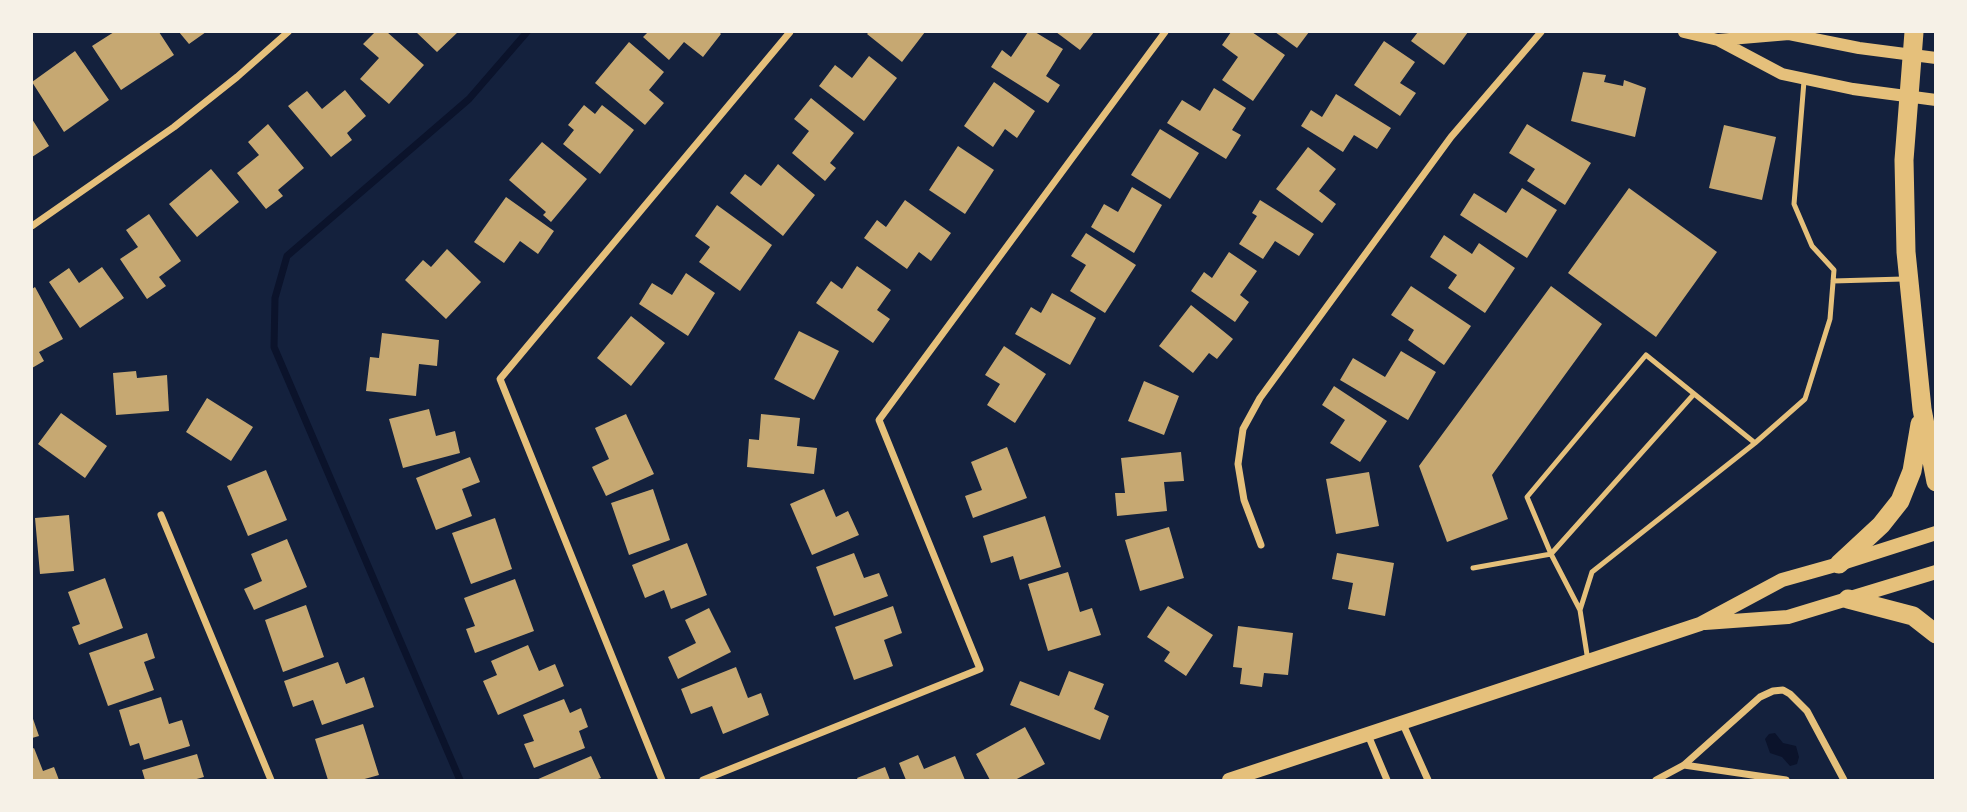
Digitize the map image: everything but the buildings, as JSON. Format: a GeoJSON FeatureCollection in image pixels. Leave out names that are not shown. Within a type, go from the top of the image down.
{"type":"FeatureCollection","features":[{"type":"Feature","properties":{"kind":"highway"},"geometry":{"type":"LineString","coordinates":[[1914,32],[1904,160],[1908,278],[1922,409],[1936,482]]}},
{"type":"Feature","properties":{"kind":"highway"},"geometry":{"type":"LineString","coordinates":[[1839,564],[1881,525],[1900,501],[1912,471],[1922,409]]}},
{"type":"Feature","properties":{"kind":"highway"},"geometry":{"type":"LineString","coordinates":[[1848,599],[1913,615],[1936,634]]}},
{"type":"Feature","properties":{"kind":"main road"},"geometry":{"type":"LineString","coordinates":[[1229,780],[1700,624],[1782,580],[1936,533]]}},
{"type":"Feature","properties":{"kind":"main road"},"geometry":{"type":"LineString","coordinates":[[1700,624],[1788,617],[1936,572]]}},
{"type":"Feature","properties":{"kind":"street"},"geometry":{"type":"LineString","coordinates":[[32,226],[174,127],[288,32]]}},
{"type":"Feature","properties":{"kind":"street"},"geometry":{"type":"LineString","coordinates":[[662,780],[500,379],[790,32]]}},
{"type":"Feature","properties":{"kind":"street"},"geometry":{"type":"LineString","coordinates":[[704,780],[980,669],[879,420],[1166,32]]}},
{"type":"Feature","properties":{"kind":"street"},"geometry":{"type":"LineString","coordinates":[[1261,545],[1244,500],[1238,464],[1243,429],[1260,398],[1451,137],[1541,32]]}},
{"type":"Feature","properties":{"kind":"street"},"geometry":{"type":"LineString","coordinates":[[1684,32],[1718,40],[1782,74],[1853,89],[1936,100]]}},
{"type":"Feature","properties":{"kind":"street"},"geometry":{"type":"LineString","coordinates":[[1718,40],[1789,34],[1859,48],[1936,58]]}},
{"type":"Feature","properties":{"kind":"street"},"geometry":{"type":"LineString","coordinates":[[161,515],[271,780]]}},
{"type":"Feature","properties":{"kind":"street"},"geometry":{"type":"LineString","coordinates":[[1656,780],[1684,765],[1760,697],[1773,691],[1790,694],[1807,711],[1844,780]]}},
{"type":"Feature","properties":{"kind":"street"},"geometry":{"type":"LineString","coordinates":[[1402,722],[1428,780]]}},
{"type":"Feature","properties":{"kind":"street"},"geometry":{"type":"LineString","coordinates":[[1367,734],[1387,780]]}},
{"type":"Feature","properties":{"kind":"street"},"geometry":{"type":"LineString","coordinates":[[1684,765],[1786,780]]}},
{"type":"Feature","properties":{"kind":"lane"},"geometry":{"type":"LineString","coordinates":[[1580,610],[1592,572],[1755,443],[1805,399],[1830,319],[1834,270],[1812,246],[1794,204],[1805,79]]}},
{"type":"Feature","properties":{"kind":"lane"},"geometry":{"type":"LineString","coordinates":[[1833,281],[1908,278]]}},
{"type":"Feature","properties":{"kind":"lane"},"geometry":{"type":"LineString","coordinates":[[1588,661],[1580,610],[1551,554],[1527,497],[1646,355],[1755,443]]}},
{"type":"Feature","properties":{"kind":"lane"},"geometry":{"type":"LineString","coordinates":[[1473,568],[1551,554],[1694,394]]}},
{"type":"Feature","properties":{"kind":"water"},"geometry":{"type":"Polygon","coordinates":[[[1775,733],[1783,743],[1796,746],[1799,757],[1797,764],[1790,766],[1782,757],[1770,753],[1765,739],[1769,734],[1775,733]]]}},
{"type":"Feature","properties":{"kind":"waterway"},"geometry":{"type":"LineString","coordinates":[[460,780],[274,347],[275,298],[287,256],[469,99],[527,32]]}}]}
